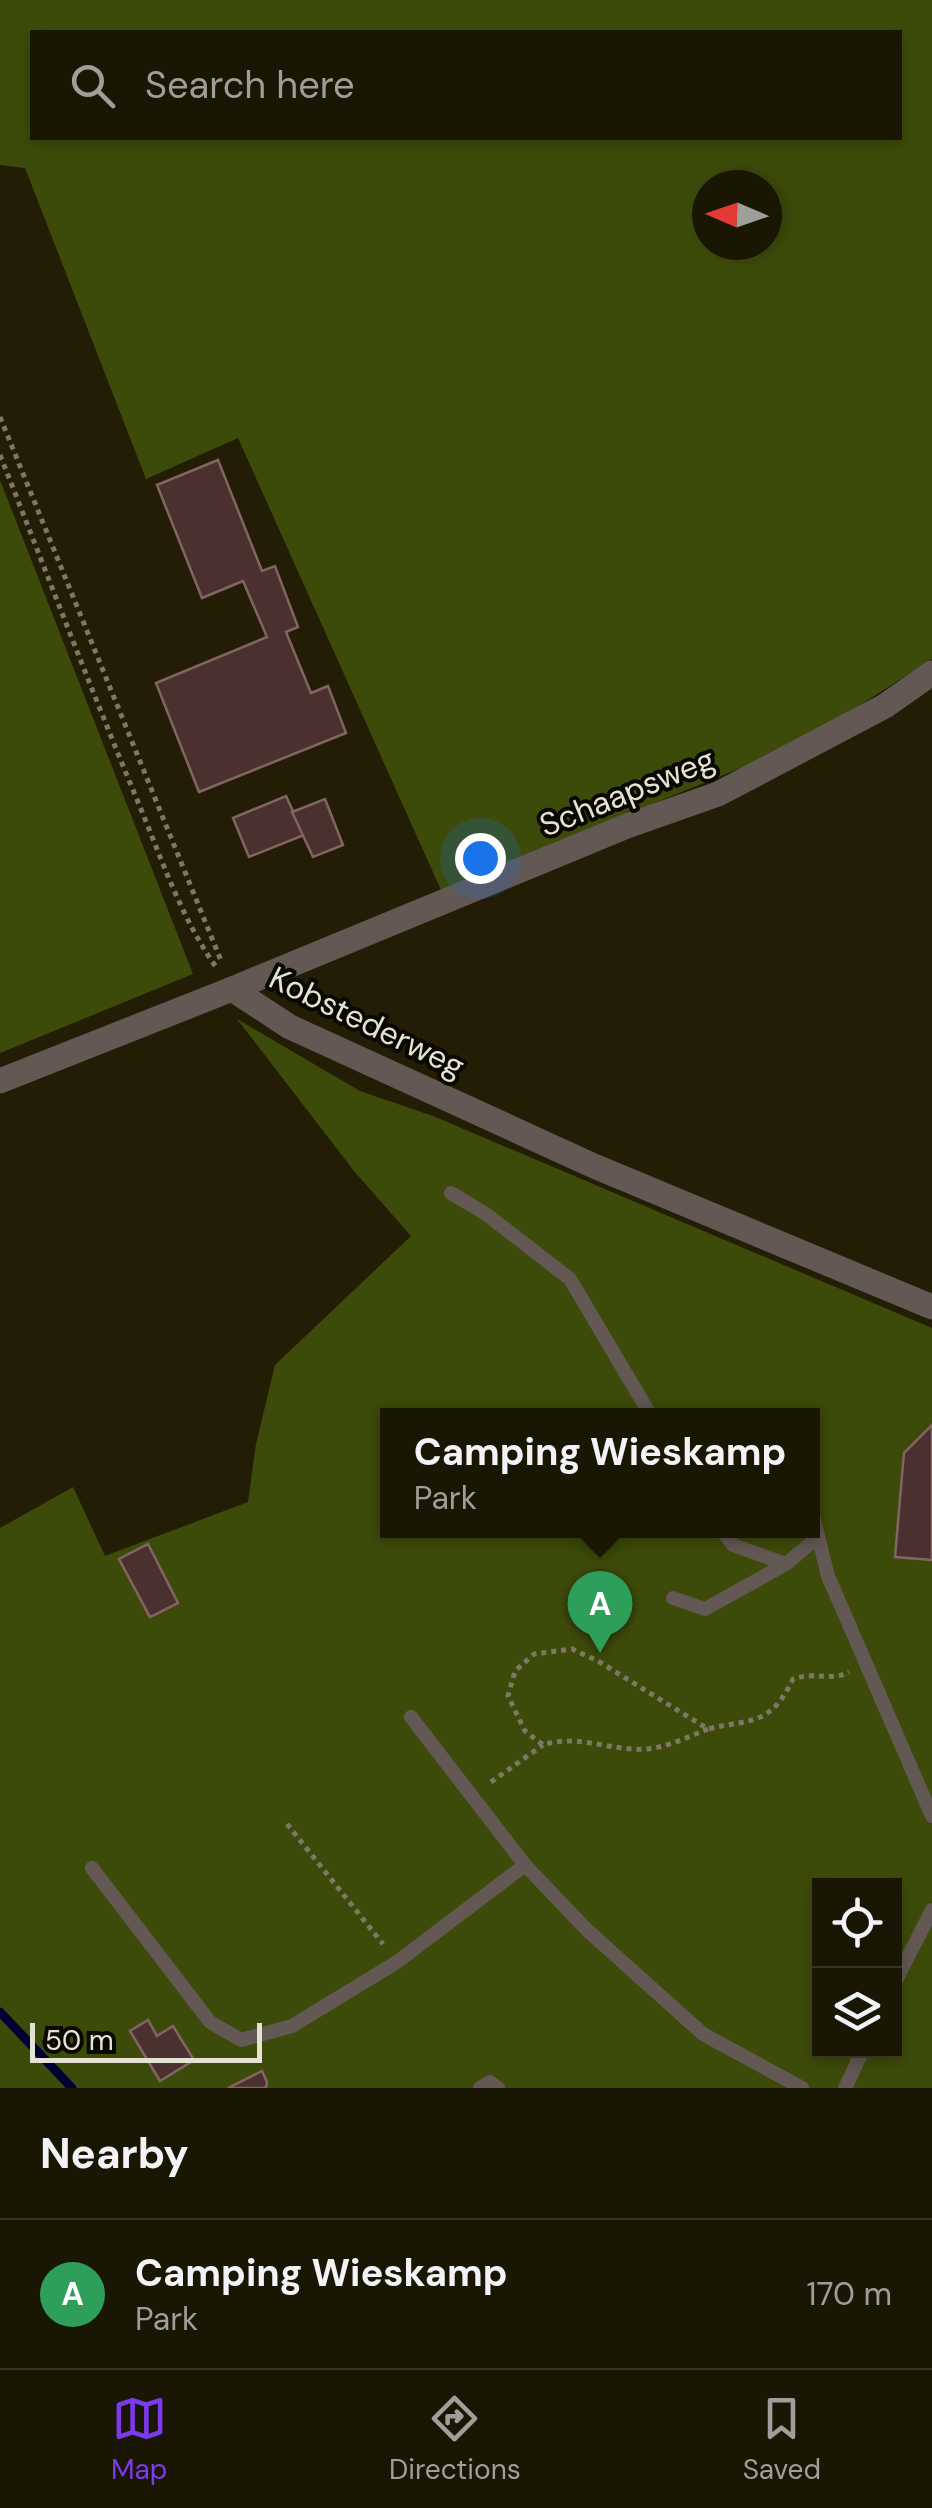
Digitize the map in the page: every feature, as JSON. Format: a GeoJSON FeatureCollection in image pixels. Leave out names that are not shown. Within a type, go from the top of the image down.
{"type":"FeatureCollection","features":[{"type":"Feature","properties":{"kind":"street","name":"Schaapsweg"},"geometry":{"type":"LineString","coordinates":[[0,1081],[626,826],[718,794],[885,706],[932,672]]}},
{"type":"Feature","properties":{"kind":"street","name":"Kobstederweg"},"geometry":{"type":"LineString","coordinates":[[232,989],[290,1027],[576,1158],[932,1307]]}},
{"type":"Feature","properties":{"kind":"lane"},"geometry":{"type":"LineString","coordinates":[[451,1193],[486,1214],[570,1279],[647,1408]]}},
{"type":"Feature","properties":{"kind":"lane"},"geometry":{"type":"LineString","coordinates":[[728,1538],[733,1546],[786,1564]]}},
{"type":"Feature","properties":{"kind":"lane"},"geometry":{"type":"LineString","coordinates":[[673,1598],[705,1609],[786,1564],[816,1538]]}},
{"type":"Feature","properties":{"kind":"lane"},"geometry":{"type":"LineString","coordinates":[[818,1538],[828,1576],[932,1816]]}},
{"type":"Feature","properties":{"kind":"lane"},"geometry":{"type":"LineString","coordinates":[[411,1717],[525,1865],[587,1930],[704,2034],[802,2088]]}},
{"type":"Feature","properties":{"kind":"lane"},"geometry":{"type":"LineString","coordinates":[[92,1868],[210,2022],[241,2040],[292,2026],[397,1962],[525,1865]]}},
{"type":"Feature","properties":{"kind":"lane"},"geometry":{"type":"LineString","coordinates":[[902,1968],[932,1910]]}},
{"type":"Feature","properties":{"kind":"lane"},"geometry":{"type":"LineString","coordinates":[[846,2088],[859,2058]]}},
{"type":"Feature","properties":{"kind":"lane"},"geometry":{"type":"LineString","coordinates":[[480,2088],[490,2082],[498,2088]]}},
{"type":"Feature","properties":{"kind":"path","name":"Kobstederweg"},"geometry":{"type":"LineString","coordinates":[[0,416],[232,989]]}},
{"type":"Feature","properties":{"kind":"path"},"geometry":{"type":"LineString","coordinates":[[0,455],[173,885],[202,948],[232,989]]}},
{"type":"Feature","properties":{"kind":"path"},"geometry":{"type":"LineString","coordinates":[[543,1745],[525,1731],[508,1696],[514,1670],[534,1654],[572,1649],[708,1729]]}},
{"type":"Feature","properties":{"kind":"path"},"geometry":{"type":"LineString","coordinates":[[491,1782],[543,1745],[557,1740],[643,1750],[664,1746],[708,1729],[767,1717],[793,1679],[810,1673],[838,1678],[866,1665]]}},
{"type":"Feature","properties":{"kind":"path"},"geometry":{"type":"LineString","coordinates":[[287,1824],[397,1962]]}},
{"type":"Feature","properties":{"kind":"green space"},"geometry":{"type":"Polygon","coordinates":[[[0,0],[932,0],[932,659],[821,730],[743,767],[441,890],[238,438],[146,479],[25,168],[0,165],[0,0]]]}},
{"type":"Feature","properties":{"kind":"green space"},"geometry":{"type":"Polygon","coordinates":[[[0,480],[193,974],[0,1053],[0,480]]]}},
{"type":"Feature","properties":{"kind":"green space"},"geometry":{"type":"Polygon","coordinates":[[[237,1019],[360,1091],[433,1116],[932,1328],[932,2088],[0,2088],[0,1528],[73,1487],[105,1556],[248,1502],[256,1444],[275,1365],[411,1236],[354,1171],[237,1019]]]}},
{"type":"Feature","properties":{"kind":"building"},"geometry":{"type":"Polygon","coordinates":[[[218,460],[262,571],[275,566],[298,627],[286,632],[311,693],[328,686],[346,733],[199,792],[156,683],[267,637],[243,581],[202,598],[157,485],[218,460]]]}},
{"type":"Feature","properties":{"kind":"building"},"geometry":{"type":"Polygon","coordinates":[[[286,796],[304,835],[249,857],[233,818],[286,796]]]}},
{"type":"Feature","properties":{"kind":"building"},"geometry":{"type":"Polygon","coordinates":[[[325,799],[343,845],[313,857],[292,812],[325,799]]]}},
{"type":"Feature","properties":{"kind":"building"},"geometry":{"type":"Polygon","coordinates":[[[932,1425],[932,1560],[895,1557],[904,1453],[932,1425]]]}},
{"type":"Feature","properties":{"kind":"building"},"geometry":{"type":"Polygon","coordinates":[[[148,1544],[178,1603],[150,1617],[119,1559],[148,1544]]]}},
{"type":"Feature","properties":{"kind":"building"},"geometry":{"type":"Polygon","coordinates":[[[148,2020],[157,2036],[173,2026],[194,2060],[160,2081],[130,2031],[148,2020]]]}},
{"type":"Feature","properties":{"kind":"building"},"geometry":{"type":"Polygon","coordinates":[[[262,2071],[266,2088],[228,2088],[262,2071]]]}},
{"type":"Feature","properties":{"kind":"waterway"},"geometry":{"type":"LineString","coordinates":[[0,2012],[72,2088]]}},
{"type":"Feature","properties":{"kind":"place","name":"Camping Wieskamp"},"geometry":{"type":"Point","coordinates":[600,1653]}}]}
